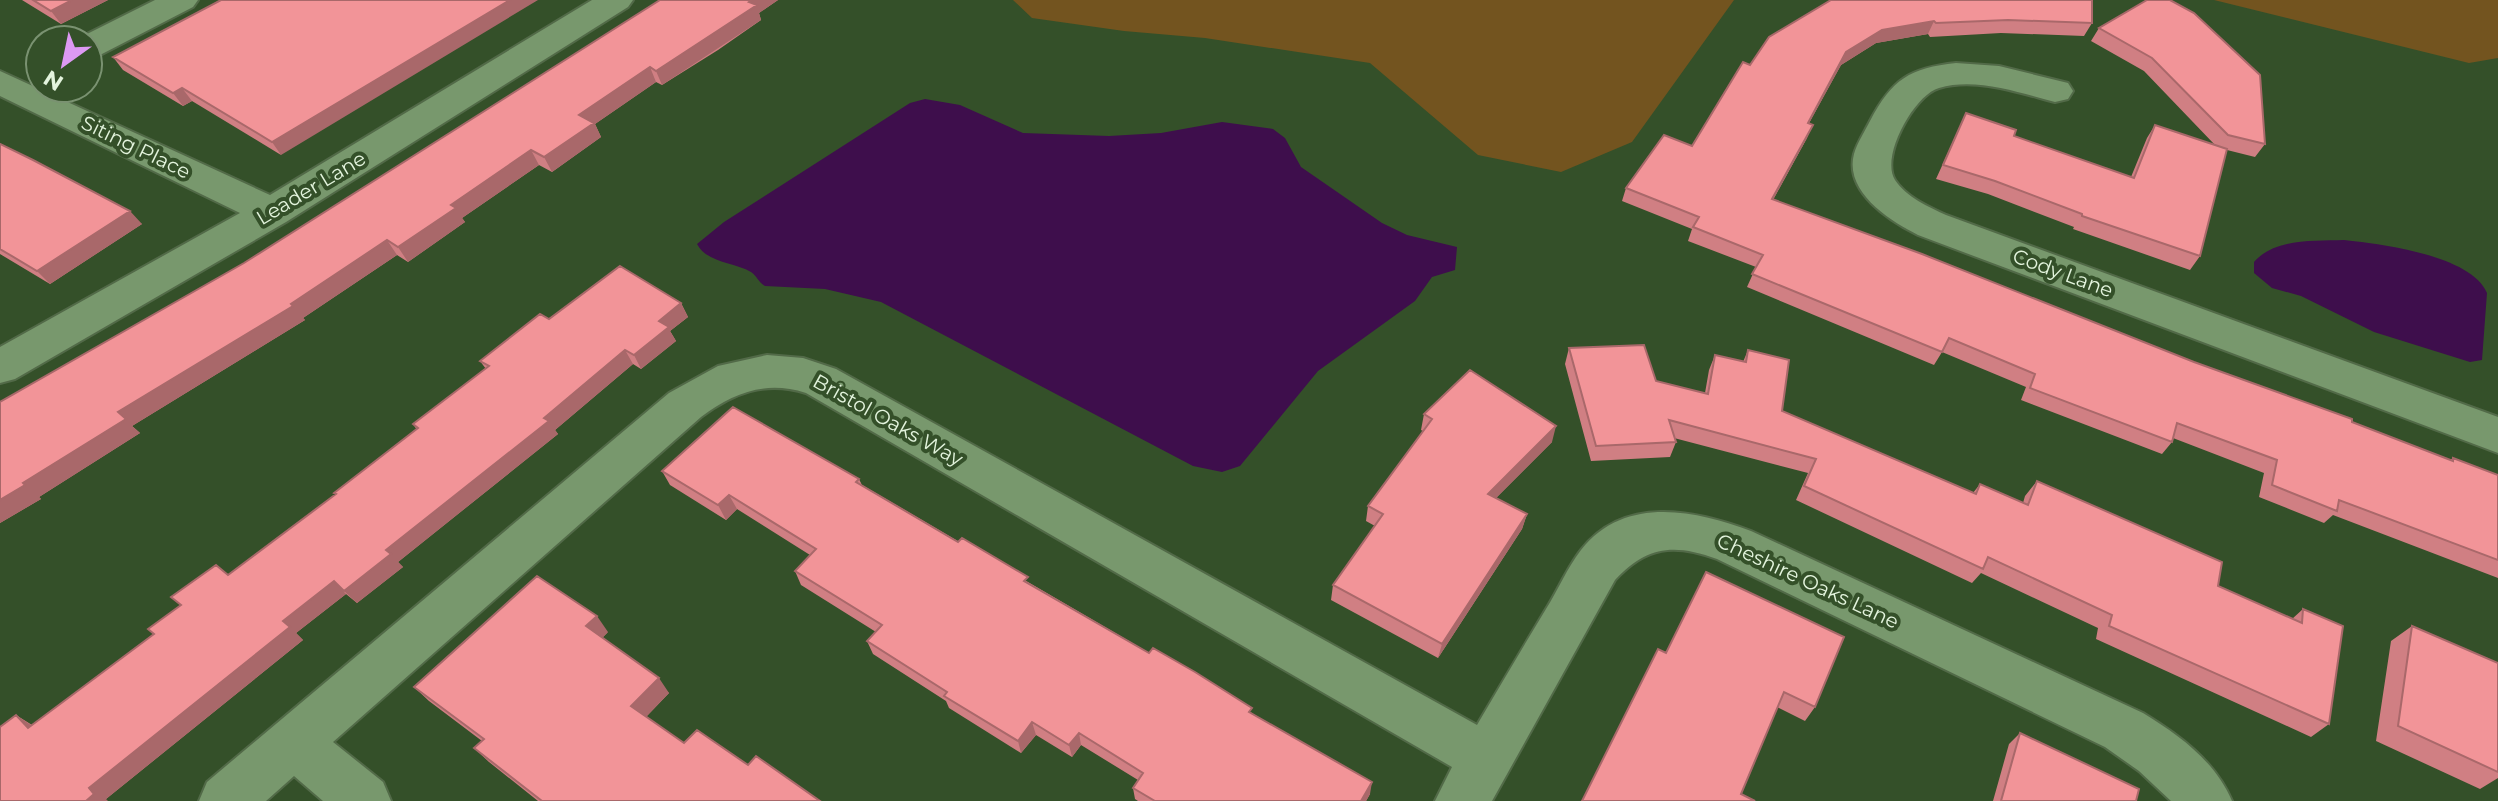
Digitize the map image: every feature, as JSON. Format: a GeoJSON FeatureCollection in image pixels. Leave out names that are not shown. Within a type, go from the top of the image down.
{"type":"FeatureCollection","features":[{"type":"Feature","properties":{"kind":"street"},"geometry":{"type":"LineString","coordinates":[[104,39],[181,0]]}},
{"type":"Feature","properties":{"kind":"street","name":"Leader Lane"},"geometry":{"type":"LineString","coordinates":[[0,367],[272,212],[616,0]]}},
{"type":"Feature","properties":{"kind":"street","name":"Cody Lane"},"geometry":{"type":"LineString","coordinates":[[2055,91],[2013,80],[1973,75],[1937,77],[1919,83],[1904,95],[1873,153],[1871,161],[1875,178],[1893,202],[1921,220],[2498,435]]}},
{"type":"Feature","properties":{"kind":"street","name":"Siting Place"},"geometry":{"type":"LineString","coordinates":[[17,80],[272,212]]}},
{"type":"Feature","properties":{"kind":"street","name":"Bristol Oaks Way"},"geometry":{"type":"LineString","coordinates":[[226,801],[685,405],[723,381],[769,370],[797,372],[821,381],[1486,758]]}},
{"type":"Feature","properties":{"kind":"street","name":"Cheshire Oaks Lane"},"geometry":{"type":"LineString","coordinates":[[1462,801],[1608,552],[1639,533],[1674,528],[1713,536],[1734,545],[2124,730],[2169,761],[2205,801]]}},
{"type":"Feature","properties":{"kind":"street"},"geometry":{"type":"LineString","coordinates":[[294,742],[364,801]]}},
{"type":"Feature","properties":{"kind":"shaded area"},"geometry":{"type":"Polygon","coordinates":[[[1013,0],[1734,0],[1632,142],[1561,172],[1478,155],[1370,63],[1205,38],[1032,18],[1013,0]]]}},
{"type":"Feature","properties":{"kind":"shaded area"},"geometry":{"type":"Polygon","coordinates":[[[2214,0],[2498,0],[2498,58],[2469,63],[2214,0]]]}},
{"type":"Feature","properties":{"kind":"shaded area"},"geometry":{"type":"Polygon","coordinates":[[[925,99],[960,105],[1023,133],[1109,136],[1161,133],[1222,122],[1273,129],[1285,138],[1301,167],[1382,223],[1407,235],[1457,247],[1455,270],[1432,277],[1415,301],[1318,371],[1240,466],[1222,472],[1193,466],[881,302],[825,289],[765,286],[751,272],[714,259],[697,244],[724,222],[910,103],[925,99]]]}},
{"type":"Feature","properties":{"kind":"shaded area"},"geometry":{"type":"Polygon","coordinates":[[[2344,240],[2423,254],[2463,269],[2478,280],[2487,293],[2482,360],[2470,362],[2374,332],[2301,296],[2272,288],[2254,273],[2254,262],[2273,249],[2296,242],[2344,240]]]}},
{"type":"Feature","properties":{"kind":"building"},"geometry":{"type":"Polygon","coordinates":[[[33,0],[72,0],[51,11],[33,0]]]}},
{"type":"Feature","properties":{"kind":"building"},"geometry":{"type":"Polygon","coordinates":[[[221,0],[510,0],[272,142],[182,88],[173,93],[113,57],[221,0]]]}},
{"type":"Feature","properties":{"kind":"building"},"geometry":{"type":"Polygon","coordinates":[[[660,0],[752,0],[749,2],[757,5],[656,71],[650,67],[579,115],[594,123],[544,157],[531,150],[451,205],[456,208],[398,247],[387,240],[291,304],[293,306],[118,412],[126,419],[0,500],[0,402],[244,263],[660,0]]]}},
{"type":"Feature","properties":{"kind":"building"},"geometry":{"type":"Polygon","coordinates":[[[1831,0],[2092,0],[2092,23],[1934,21],[1882,30],[1846,52],[1808,123],[1813,125],[1772,199],[1922,254],[2194,362],[2352,419],[2352,422],[2453,461],[2453,458],[2498,475],[2498,560],[2339,500],[2337,511],[2272,485],[2277,460],[2177,423],[2172,442],[2030,388],[2035,374],[1949,338],[1942,352],[1752,274],[1763,255],[1693,227],[1699,217],[1626,188],[1664,135],[1692,146],[1743,62],[1750,65],[1769,37],[1831,0]]]}},
{"type":"Feature","properties":{"kind":"building"},"geometry":{"type":"Polygon","coordinates":[[[2147,0],[2170,0],[2194,13],[2260,75],[2265,144],[2228,135],[2152,58],[2099,28],[2147,0]]]}},
{"type":"Feature","properties":{"kind":"building"},"geometry":{"type":"Polygon","coordinates":[[[1966,113],[2016,130],[2014,136],[2134,178],[2155,125],[2227,149],[2200,256],[1943,165],[1966,113]]]}},
{"type":"Feature","properties":{"kind":"building"},"geometry":{"type":"Polygon","coordinates":[[[0,144],[130,211],[37,271],[0,249],[0,144]]]}},
{"type":"Feature","properties":{"kind":"building"},"geometry":{"type":"Polygon","coordinates":[[[620,266],[681,303],[659,321],[669,327],[634,355],[625,350],[544,418],[549,421],[386,550],[391,554],[344,591],[334,581],[283,621],[290,627],[89,788],[94,794],[86,801],[0,801],[0,727],[16,715],[28,728],[154,634],[148,629],[181,605],[171,597],[216,565],[228,575],[418,428],[413,424],[489,366],[480,361],[540,314],[549,319],[620,266]]]}},
{"type":"Feature","properties":{"kind":"building"},"geometry":{"type":"Polygon","coordinates":[[[1644,345],[1656,381],[1708,394],[1715,355],[1746,362],[1748,350],[1789,360],[1782,411],[1976,494],[1980,484],[2028,505],[2037,481],[2222,562],[2218,586],[2302,623],[2303,609],[2343,626],[2329,724],[2109,626],[2112,615],[1988,557],[1983,569],[1804,486],[1816,459],[1669,420],[1676,442],[1596,446],[1569,348],[1644,345]]]}},
{"type":"Feature","properties":{"kind":"building"},"geometry":{"type":"Polygon","coordinates":[[[1470,370],[1556,426],[1488,494],[1527,514],[1442,644],[1333,585],[1383,514],[1368,506],[1432,419],[1424,414],[1470,370]]]}},
{"type":"Feature","properties":{"kind":"building"},"geometry":{"type":"Polygon","coordinates":[[[733,407],[859,479],[856,482],[958,542],[962,538],[1028,577],[1024,581],[1149,653],[1153,648],[1195,672],[1252,708],[1249,712],[1372,782],[1361,801],[1155,801],[1133,788],[1143,773],[1079,733],[1069,745],[1032,722],[1018,741],[944,696],[947,692],[867,641],[882,625],[795,571],[816,549],[729,495],[718,505],[662,471],[733,407]]]}},
{"type":"Feature","properties":{"kind":"building"},"geometry":{"type":"Polygon","coordinates":[[[1706,572],[1844,637],[1815,707],[1784,692],[1741,794],[1755,801],[1582,801],[1658,649],[1666,653],[1706,572]]]}},
{"type":"Feature","properties":{"kind":"building"},"geometry":{"type":"Polygon","coordinates":[[[537,576],[597,616],[586,626],[659,678],[631,706],[684,743],[697,730],[748,765],[756,756],[820,801],[542,801],[474,748],[484,739],[414,687],[537,576]]]}},
{"type":"Feature","properties":{"kind":"building"},"geometry":{"type":"Polygon","coordinates":[[[2412,626],[2498,663],[2498,772],[2398,726],[2412,626]]]}},
{"type":"Feature","properties":{"kind":"building"},"geometry":{"type":"Polygon","coordinates":[[[2020,733],[2139,789],[2136,801],[2001,801],[2020,733]]]}}]}
